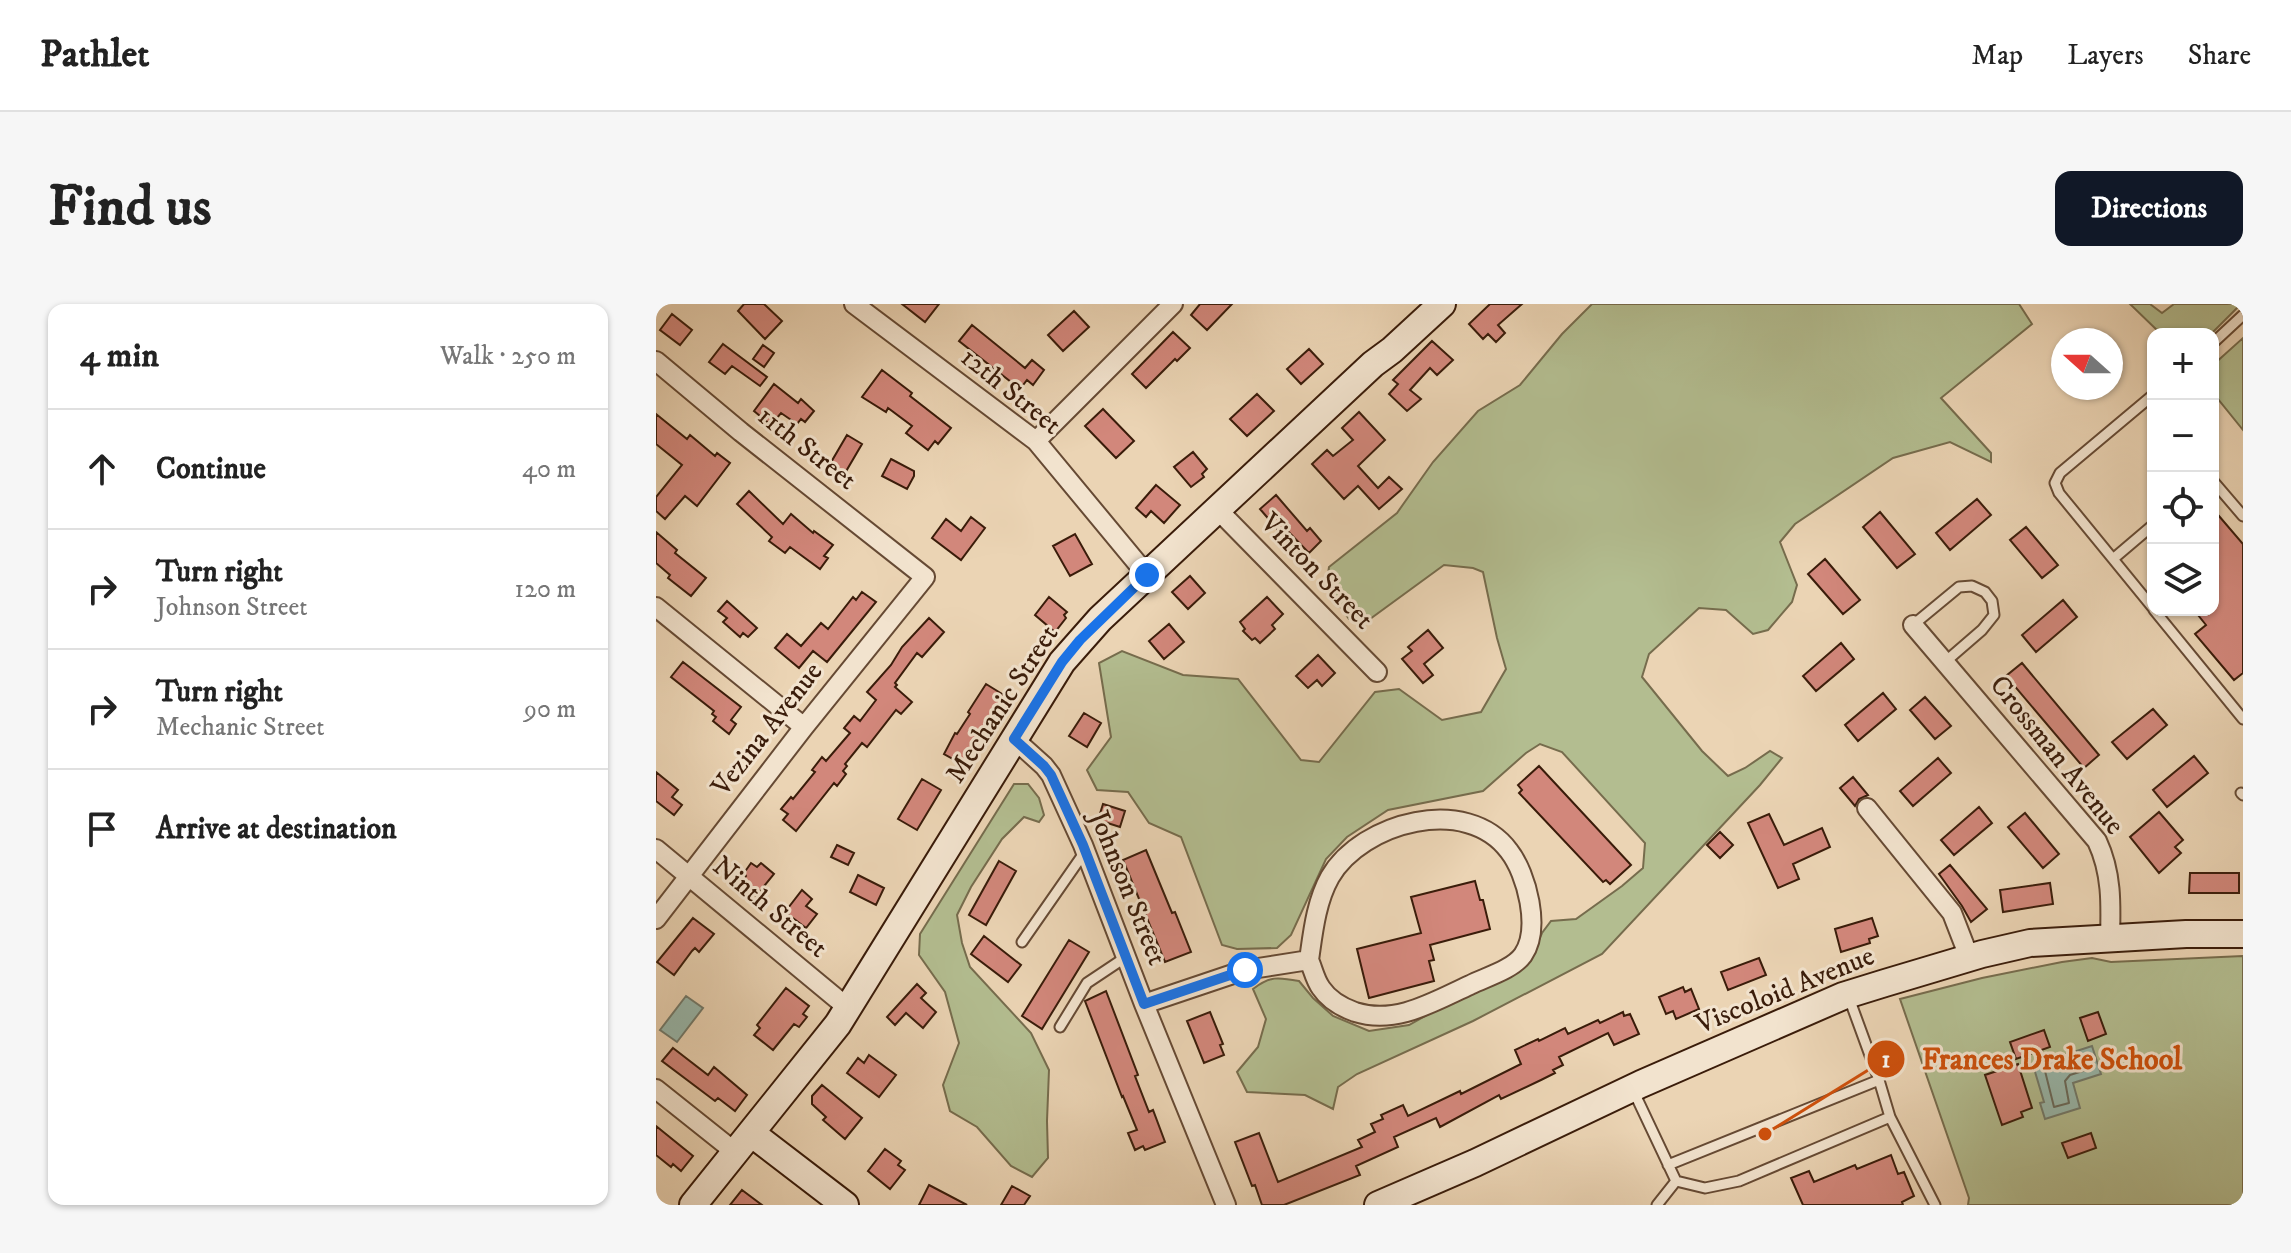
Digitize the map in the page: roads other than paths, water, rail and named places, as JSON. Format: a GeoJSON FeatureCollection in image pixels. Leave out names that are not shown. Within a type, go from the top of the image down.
{"type":"FeatureCollection","features":[{"type":"Feature","properties":{"kind":"main road","name":"Mechanic Street"},"geometry":{"type":"LineString","coordinates":[[693,1205],[827,1040],[1040,694],[1071,651],[1100,619],[1373,364],[1387,342],[1433,305]]}},
{"type":"Feature","properties":{"kind":"main road","name":"Viscoloid Avenue"},"geometry":{"type":"LineString","coordinates":[[1378,1205],[1475,1163],[1632,1088],[1848,995],[1969,957],[2030,943],[2186,934],[2243,934]]}},
{"type":"Feature","properties":{"kind":"main road"},"geometry":{"type":"LineString","coordinates":[[743,1142],[845,1205]]}},
{"type":"Feature","properties":{"kind":"street","name":"12th Street"},"geometry":{"type":"LineString","coordinates":[[854,304],[1036,441],[1147,575]]}},
{"type":"Feature","properties":{"kind":"street"},"geometry":{"type":"LineString","coordinates":[[1036,441],[1173,304]]}},
{"type":"Feature","properties":{"kind":"street","name":"11th Street"},"geometry":{"type":"LineString","coordinates":[[656,361],[925,577]]}},
{"type":"Feature","properties":{"kind":"street","name":"Vinton Street"},"geometry":{"type":"LineString","coordinates":[[1218,510],[1377,672]]}},
{"type":"Feature","properties":{"kind":"street","name":"Vezina Avenue"},"geometry":{"type":"LineString","coordinates":[[656,919],[925,577]]}},
{"type":"Feature","properties":{"kind":"street"},"geometry":{"type":"LineString","coordinates":[[658,612],[804,727]]}},
{"type":"Feature","properties":{"kind":"street","name":"Crossman Avenue"},"geometry":{"type":"LineString","coordinates":[[1913,625],[2097,841],[2111,883],[2110,939]]}},
{"type":"Feature","properties":{"kind":"street","name":"Johnson Street"},"geometry":{"type":"LineString","coordinates":[[1014,739],[1051,775],[1085,851],[1226,1205]]}},
{"type":"Feature","properties":{"kind":"street"},"geometry":{"type":"LineString","coordinates":[[1867,808],[1952,913],[1969,957]]}},
{"type":"Feature","properties":{"kind":"street"},"geometry":{"type":"LineString","coordinates":[[1451,819],[1474,825],[1495,836],[1510,851],[1525,882],[1531,910],[1530,937],[1523,955],[1511,966],[1431,1003],[1396,1015],[1371,1017],[1346,1009],[1329,999],[1318,985],[1309,960],[1321,898],[1331,875],[1348,856],[1373,838],[1402,825],[1451,819]]}},
{"type":"Feature","properties":{"kind":"street","name":"Ninth Street"},"geometry":{"type":"LineString","coordinates":[[656,849],[848,1008]]}},
{"type":"Feature","properties":{"kind":"street"},"geometry":{"type":"LineString","coordinates":[[1144,1004],[1245,970],[1309,960]]}},
{"type":"Feature","properties":{"kind":"street"},"geometry":{"type":"LineString","coordinates":[[656,1089],[743,1142]]}},
{"type":"Feature","properties":{"kind":"lane"},"geometry":{"type":"LineString","coordinates":[[2219,337],[2243,315]]}},
{"type":"Feature","properties":{"kind":"lane"},"geometry":{"type":"LineString","coordinates":[[2147,400],[2060,473],[2055,483],[2059,493],[2147,600]]}},
{"type":"Feature","properties":{"kind":"lane"},"geometry":{"type":"LineString","coordinates":[[2219,488],[2243,516]]}},
{"type":"Feature","properties":{"kind":"lane"},"geometry":{"type":"LineString","coordinates":[[2113,559],[2147,530]]}},
{"type":"Feature","properties":{"kind":"lane"},"geometry":{"type":"LineString","coordinates":[[1913,625],[1959,587],[1972,586],[1985,592],[1992,601],[1994,615],[1982,630],[1945,662]]}},
{"type":"Feature","properties":{"kind":"lane"},"geometry":{"type":"LineString","coordinates":[[2160,616],[2243,718]]}},
{"type":"Feature","properties":{"kind":"lane"},"geometry":{"type":"LineString","coordinates":[[1022,942],[1085,851]]}},
{"type":"Feature","properties":{"kind":"lane"},"geometry":{"type":"LineString","coordinates":[[1060,1027],[1087,983],[1126,957]]}},
{"type":"Feature","properties":{"kind":"lane"},"geometry":{"type":"LineString","coordinates":[[1848,995],[1890,1117],[1935,1205]]}},
{"type":"Feature","properties":{"kind":"lane"},"geometry":{"type":"LineString","coordinates":[[1668,1165],[1879,1080]]}},
{"type":"Feature","properties":{"kind":"lane"},"geometry":{"type":"LineString","coordinates":[[1632,1088],[1676,1181],[1705,1188],[1739,1181],[1890,1117]]}},
{"type":"Feature","properties":{"kind":"lane"},"geometry":{"type":"LineString","coordinates":[[1657,1205],[1676,1181]]}},
{"type":"Feature","properties":{"kind":"water"},"geometry":{"type":"Polygon","coordinates":[[[686,996],[703,1008],[677,1042],[660,1030],[686,996]]]}},
{"type":"Feature","properties":{"kind":"water"},"geometry":{"type":"Polygon","coordinates":[[[2092,1046],[2101,1074],[2073,1083],[2080,1108],[2045,1119],[2040,1103],[2044,1102],[2033,1065],[2092,1046]]]}},
{"type":"Feature","properties":{"kind":"place","name":"Frances Drake School"},"geometry":{"type":"Point","coordinates":[1765,1134]}}]}
